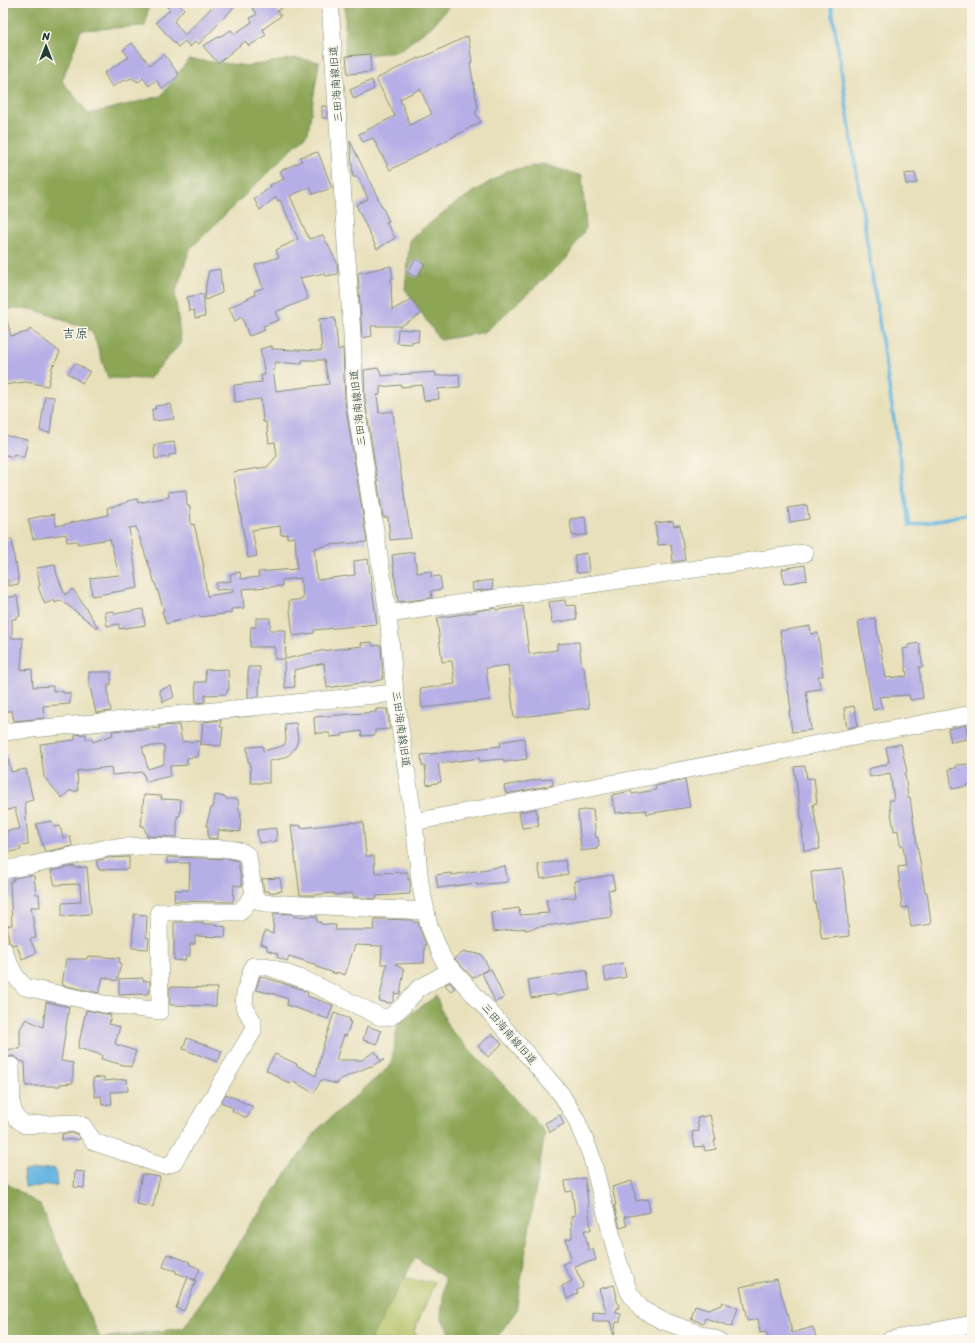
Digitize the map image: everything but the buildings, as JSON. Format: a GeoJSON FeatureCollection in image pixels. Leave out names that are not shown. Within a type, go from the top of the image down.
{"type":"FeatureCollection","features":[{"type":"Feature","properties":{"kind":"street","name":"三田海南線旧道"},"geometry":{"type":"LineString","coordinates":[[330,3],[352,334],[355,401],[388,614],[396,693],[414,822],[420,882],[428,926],[444,961],[561,1094],[576,1119],[591,1155],[618,1260],[629,1292],[641,1309],[663,1321],[718,1340]]}},
{"type":"Feature","properties":{"kind":"street"},"geometry":{"type":"LineString","coordinates":[[388,614],[805,553]]}},
{"type":"Feature","properties":{"kind":"street"},"geometry":{"type":"LineString","coordinates":[[3,732],[396,693]]}},
{"type":"Feature","properties":{"kind":"street"},"geometry":{"type":"LineString","coordinates":[[414,822],[972,714]]}},
{"type":"Feature","properties":{"kind":"street"},"geometry":{"type":"LineString","coordinates":[[3,870],[107,848],[142,846],[230,849],[243,852],[248,856],[254,895],[259,902],[425,911]]}},
{"type":"Feature","properties":{"kind":"street"},"geometry":{"type":"LineString","coordinates":[[3,949],[4,956],[16,977],[25,987],[104,1004],[160,1011],[160,912],[240,912],[254,895]]}},
{"type":"Feature","properties":{"kind":"street"},"geometry":{"type":"LineString","coordinates":[[11,1066],[12,1107],[16,1118],[24,1125],[76,1123],[83,1126],[94,1142],[164,1166],[173,1163],[253,1031],[253,1022],[244,1006],[245,992],[253,966],[266,966],[305,980],[380,1016],[390,1016],[403,1006],[418,989],[451,970]]}},
{"type":"Feature","properties":{"kind":"street"},"geometry":{"type":"LineString","coordinates":[[890,1340],[972,1324]]}},
{"type":"Feature","properties":{"kind":"green space"},"geometry":{"type":"Polygon","coordinates":[[[3,3],[149,3],[145,26],[81,30],[62,81],[89,114],[161,96],[189,59],[248,66],[296,58],[319,62],[308,133],[190,249],[175,294],[181,343],[149,379],[108,378],[92,331],[33,309],[3,309],[3,3]]]}},
{"type":"Feature","properties":{"kind":"green space"},"geometry":{"type":"Polygon","coordinates":[[[345,3],[451,4],[432,26],[399,51],[345,58],[345,3]]]}},
{"type":"Feature","properties":{"kind":"green space"},"geometry":{"type":"Polygon","coordinates":[[[543,164],[582,176],[586,228],[566,259],[485,332],[440,340],[405,289],[410,239],[453,205],[507,171],[543,164]]]}},
{"type":"Feature","properties":{"kind":"green space"},"geometry":{"type":"Polygon","coordinates":[[[436,996],[448,1027],[497,1078],[545,1132],[516,1311],[495,1340],[452,1340],[441,1316],[445,1278],[415,1258],[370,1340],[3,1340],[3,1181],[40,1205],[100,1338],[184,1328],[253,1221],[318,1129],[391,1065],[398,1023],[436,996]]]}},
{"type":"Feature","properties":{"kind":"green space"},"geometry":{"type":"Polygon","coordinates":[[[400,1279],[435,1282],[414,1331],[419,1340],[371,1340],[372,1336],[400,1279]]]}},
{"type":"Feature","properties":{"kind":"water"},"geometry":{"type":"Polygon","coordinates":[[[55,1168],[57,1185],[25,1187],[23,1171],[55,1168]]]}},
{"type":"Feature","properties":{"kind":"waterway"},"geometry":{"type":"LineString","coordinates":[[831,3],[910,526],[972,513]]}},
{"type":"Feature","properties":{"kind":"district","name":"吉原"},"geometry":{"type":"Point","coordinates":[75,333]}}]}
